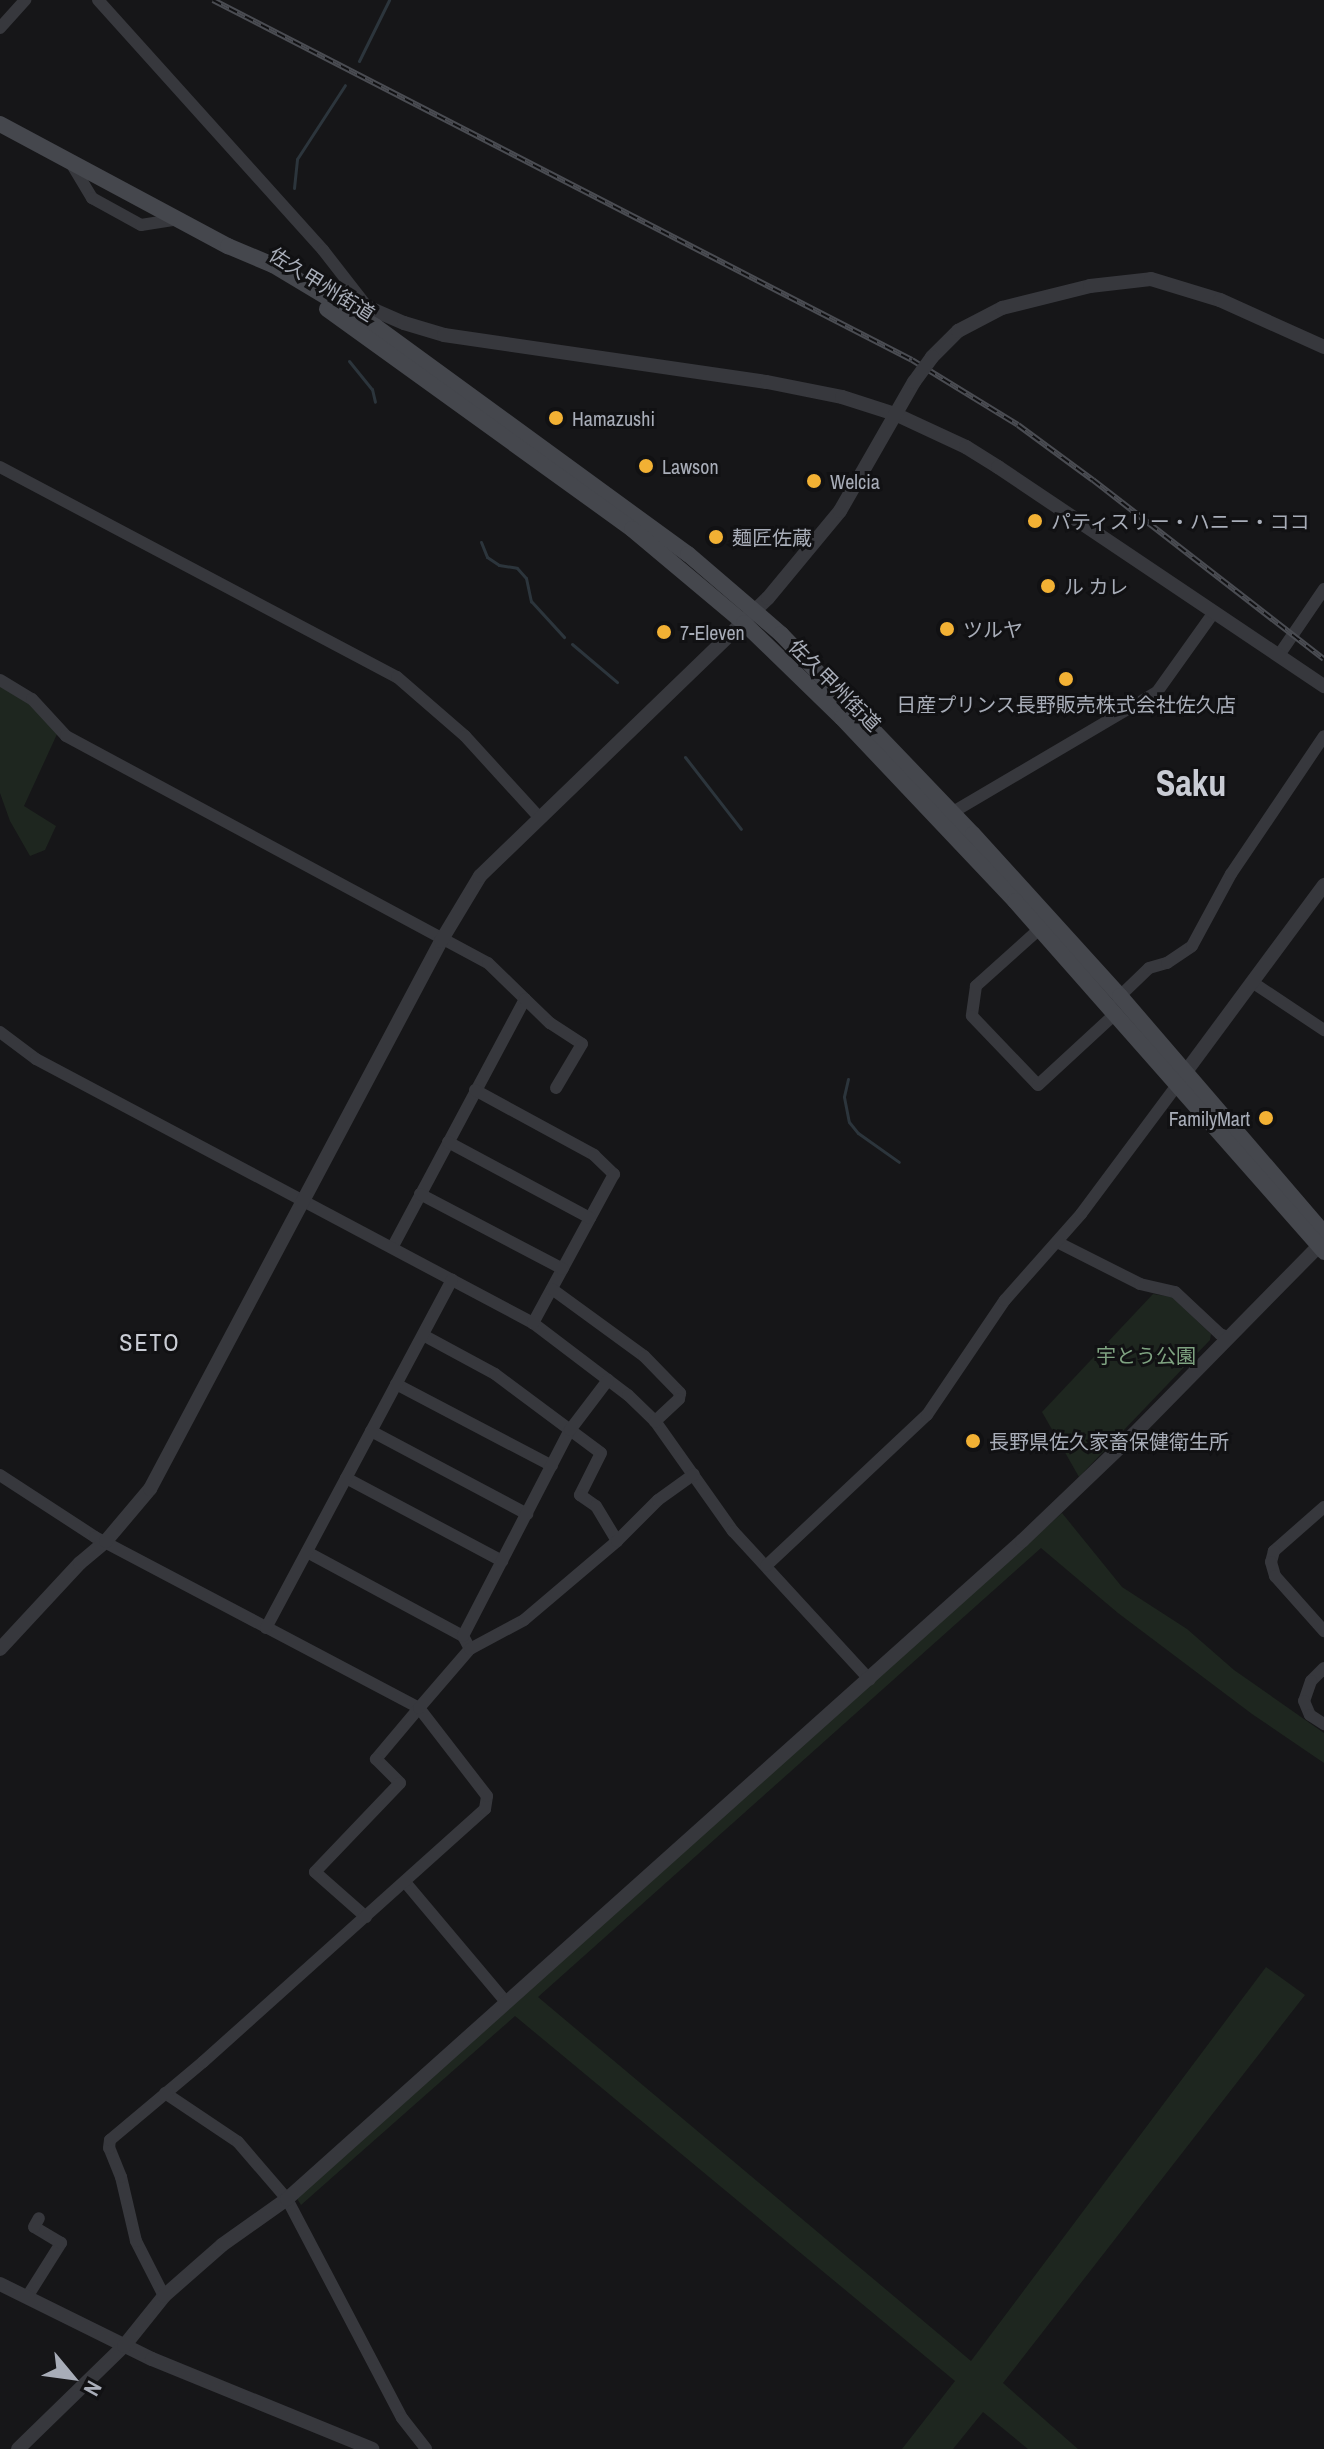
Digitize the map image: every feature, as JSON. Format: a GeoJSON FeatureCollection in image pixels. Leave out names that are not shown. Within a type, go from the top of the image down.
{"type":"FeatureCollection","features":[{"type":"Feature","properties":{"kind":"main road","name":"佐久甲州街道"},"geometry":{"type":"LineString","coordinates":[[0,124],[228,246],[337,316],[749,617]]}},
{"type":"Feature","properties":{"kind":"main road","name":"佐久甲州街道"},"geometry":{"type":"LineString","coordinates":[[228,246],[273,265],[375,326],[655,529],[749,617],[946,816],[1045,924],[1120,996],[1181,1079],[1322,1244]]}},
{"type":"Feature","properties":{"kind":"main road","name":"佐久甲州街道"},"geometry":{"type":"LineString","coordinates":[[1045,924],[1115,1014],[1181,1079]]}},
{"type":"Feature","properties":{"kind":"street"},"geometry":{"type":"LineString","coordinates":[[0,28],[25,0]]}},
{"type":"Feature","properties":{"kind":"street"},"geometry":{"type":"LineString","coordinates":[[98,0],[313,239],[369,309]]}},
{"type":"Feature","properties":{"kind":"street"},"geometry":{"type":"LineString","coordinates":[[273,265],[369,309],[444,335]]}},
{"type":"Feature","properties":{"kind":"street"},"geometry":{"type":"LineString","coordinates":[[0,1649],[80,1563],[106,1541],[150,1489],[441,941],[480,876],[749,617],[833,520],[914,382],[932,357],[958,331],[1002,308],[1090,286],[1151,279],[1220,300],[1324,347]]}},
{"type":"Feature","properties":{"kind":"street"},"geometry":{"type":"LineString","coordinates":[[337,316],[375,326],[767,382],[842,397],[895,414],[966,447],[998,467],[1324,686]]}},
{"type":"Feature","properties":{"kind":"street"},"geometry":{"type":"LineString","coordinates":[[0,467],[397,677],[465,736],[539,817]]}},
{"type":"Feature","properties":{"kind":"street"},"geometry":{"type":"LineString","coordinates":[[1279,655],[1324,589]]}},
{"type":"Feature","properties":{"kind":"street"},"geometry":{"type":"LineString","coordinates":[[946,816],[1157,692],[1214,612]]}},
{"type":"Feature","properties":{"kind":"street"},"geometry":{"type":"LineString","coordinates":[[0,680],[32,699],[66,736],[209,810],[441,941],[488,963],[550,1023],[582,1044],[556,1088]]}},
{"type":"Feature","properties":{"kind":"street"},"geometry":{"type":"LineString","coordinates":[[1120,996],[1149,968],[1167,963],[1192,946],[1231,874],[1324,736]]}},
{"type":"Feature","properties":{"kind":"street"},"geometry":{"type":"LineString","coordinates":[[766,1566],[927,1415],[1005,1300],[1057,1242],[1324,885]]}},
{"type":"Feature","properties":{"kind":"street"},"geometry":{"type":"LineString","coordinates":[[1045,924],[976,986],[972,1016],[1038,1085],[1115,1014]]}},
{"type":"Feature","properties":{"kind":"street"},"geometry":{"type":"LineString","coordinates":[[1252,982],[1324,1030]]}},
{"type":"Feature","properties":{"kind":"street"},"geometry":{"type":"LineString","coordinates":[[392,1248],[525,999]]}},
{"type":"Feature","properties":{"kind":"street"},"geometry":{"type":"LineString","coordinates":[[0,1051],[3,1035],[36,1059],[533,1323],[608,1380],[655,1421],[733,1531],[870,1680]]}},
{"type":"Feature","properties":{"kind":"street"},"geometry":{"type":"LineString","coordinates":[[475,1090],[594,1155],[614,1174],[533,1323]]}},
{"type":"Feature","properties":{"kind":"street"},"geometry":{"type":"LineString","coordinates":[[448,1142],[590,1218]]}},
{"type":"Feature","properties":{"kind":"street"},"geometry":{"type":"LineString","coordinates":[[420,1194],[563,1269]]}},
{"type":"Feature","properties":{"kind":"street"},"geometry":{"type":"LineString","coordinates":[[1057,1242],[1140,1284],[1175,1292],[1227,1337]]}},
{"type":"Feature","properties":{"kind":"street"},"geometry":{"type":"LineString","coordinates":[[18,2449],[124,2346],[164,2296],[222,2245],[287,2199],[870,1680],[1092,1475],[1322,1244]]}},
{"type":"Feature","properties":{"kind":"street"},"geometry":{"type":"LineString","coordinates":[[266,1628],[452,1280]]}},
{"type":"Feature","properties":{"kind":"street"},"geometry":{"type":"LineString","coordinates":[[552,1289],[644,1356],[680,1393],[679,1399],[655,1421]]}},
{"type":"Feature","properties":{"kind":"street"},"geometry":{"type":"LineString","coordinates":[[423,1335],[495,1374],[601,1453],[580,1497],[596,1506],[617,1541]]}},
{"type":"Feature","properties":{"kind":"street"},"geometry":{"type":"LineString","coordinates":[[463,1636],[570,1430],[608,1380]]}},
{"type":"Feature","properties":{"kind":"street"},"geometry":{"type":"LineString","coordinates":[[396,1384],[552,1466]]}},
{"type":"Feature","properties":{"kind":"street"},"geometry":{"type":"LineString","coordinates":[[371,1431],[527,1514]]}},
{"type":"Feature","properties":{"kind":"street"},"geometry":{"type":"LineString","coordinates":[[366,1917],[315,1872],[400,1783],[376,1759],[470,1649],[516,1626],[617,1541],[658,1500],[694,1474]]}},
{"type":"Feature","properties":{"kind":"street"},"geometry":{"type":"LineString","coordinates":[[0,1475],[106,1541],[419,1708],[487,1796],[488,1804],[405,1882],[109,2144],[136,2241],[164,2296]]}},
{"type":"Feature","properties":{"kind":"street"},"geometry":{"type":"LineString","coordinates":[[346,1478],[502,1561]]}},
{"type":"Feature","properties":{"kind":"street"},"geometry":{"type":"LineString","coordinates":[[1324,1507],[1274,1551],[1271,1562],[1275,1576],[1324,1631]]}},
{"type":"Feature","properties":{"kind":"street"},"geometry":{"type":"LineString","coordinates":[[307,1552],[463,1636],[470,1649]]}},
{"type":"Feature","properties":{"kind":"street"},"geometry":{"type":"LineString","coordinates":[[1324,1668],[1306,1690],[1304,1701],[1310,1715],[1324,1724]]}},
{"type":"Feature","properties":{"kind":"street"},"geometry":{"type":"LineString","coordinates":[[405,1882],[506,2002]]}},
{"type":"Feature","properties":{"kind":"street"},"geometry":{"type":"LineString","coordinates":[[165,2093],[238,2142],[287,2199],[402,2418],[426,2449]]}},
{"type":"Feature","properties":{"kind":"street"},"geometry":{"type":"LineString","coordinates":[[27,2297],[61,2243],[34,2227],[39,2218]]}},
{"type":"Feature","properties":{"kind":"street"},"geometry":{"type":"LineString","coordinates":[[0,2284],[124,2346],[372,2449]]}},
{"type":"Feature","properties":{"kind":"green space"},"geometry":{"type":"Polygon","coordinates":[[[0,685],[29,702],[58,732],[24,806],[56,826],[45,850],[30,856],[10,821],[0,793],[0,685]]]}},
{"type":"Feature","properties":{"kind":"green space","name":"宇とう公園"},"geometry":{"type":"Polygon","coordinates":[[[1153,1294],[1172,1297],[1211,1334],[1210,1340],[1079,1477],[1042,1412],[1153,1294]]]}},
{"type":"Feature","properties":{"kind":"green space"},"geometry":{"type":"Polygon","coordinates":[[[1062,1513],[1122,1587],[1187,1629],[1234,1670],[1324,1733],[1324,1763],[1252,1714],[1118,1613],[1041,1548],[538,1997],[971,2361],[1266,1967],[1305,1995],[1003,2383],[1078,2449],[1028,2449],[983,2412],[953,2449],[902,2449],[955,2381],[515,2016],[301,2205],[296,2197],[1062,1513]]]}},
{"type":"Feature","properties":{"kind":"waterway"},"geometry":{"type":"LineString","coordinates":[[359,61],[389,0]]}},
{"type":"Feature","properties":{"kind":"waterway"},"geometry":{"type":"LineString","coordinates":[[294,188],[297,159],[345,85]]}},
{"type":"Feature","properties":{"kind":"waterway"},"geometry":{"type":"LineString","coordinates":[[349,361],[372,389],[375,402]]}},
{"type":"Feature","properties":{"kind":"waterway"},"geometry":{"type":"LineString","coordinates":[[481,542],[487,557],[499,565],[517,568],[526,578],[531,601],[564,637]]}},
{"type":"Feature","properties":{"kind":"waterway"},"geometry":{"type":"LineString","coordinates":[[572,644],[617,682]]}},
{"type":"Feature","properties":{"kind":"waterway"},"geometry":{"type":"LineString","coordinates":[[685,757],[741,829]]}},
{"type":"Feature","properties":{"kind":"waterway"},"geometry":{"type":"LineString","coordinates":[[848,1079],[844,1097],[849,1122],[858,1133],[899,1162]]}},
{"type":"Feature","properties":{"kind":"railway"},"geometry":{"type":"LineString","coordinates":[[213,0],[912,360],[1018,425],[1324,659]]}},
{"type":"Feature","properties":{"kind":"place","name":"Hamazushi"},"geometry":{"type":"Point","coordinates":[556,418]}},
{"type":"Feature","properties":{"kind":"place","name":"Lawson"},"geometry":{"type":"Point","coordinates":[646,466]}},
{"type":"Feature","properties":{"kind":"place","name":"Welcia"},"geometry":{"type":"Point","coordinates":[814,481]}},
{"type":"Feature","properties":{"kind":"place","name":"パティスリー・ハニー・ココ"},"geometry":{"type":"Point","coordinates":[1035,521]}},
{"type":"Feature","properties":{"kind":"place","name":"麺匠佐蔵"},"geometry":{"type":"Point","coordinates":[716,537]}},
{"type":"Feature","properties":{"kind":"place","name":"ル カレ"},"geometry":{"type":"Point","coordinates":[1048,586]}},
{"type":"Feature","properties":{"kind":"place","name":"ツルヤ"},"geometry":{"type":"Point","coordinates":[947,629]}},
{"type":"Feature","properties":{"kind":"place","name":"7-Eleven"},"geometry":{"type":"Point","coordinates":[664,632]}},
{"type":"Feature","properties":{"kind":"place","name":"日産プリンス長野販売株式会社佐久店"},"geometry":{"type":"Point","coordinates":[1066,679]}},
{"type":"Feature","properties":{"kind":"place","name":"FamilyMart"},"geometry":{"type":"Point","coordinates":[1266,1118]}},
{"type":"Feature","properties":{"kind":"place","name":"長野県佐久家畜保健衛生所"},"geometry":{"type":"Point","coordinates":[973,1441]}},
{"type":"Feature","properties":{"kind":"district","name":"Saku"},"geometry":{"type":"Point","coordinates":[1191,784]}},
{"type":"Feature","properties":{"kind":"district","name":"SETO"},"geometry":{"type":"Point","coordinates":[150,1343]}}]}
